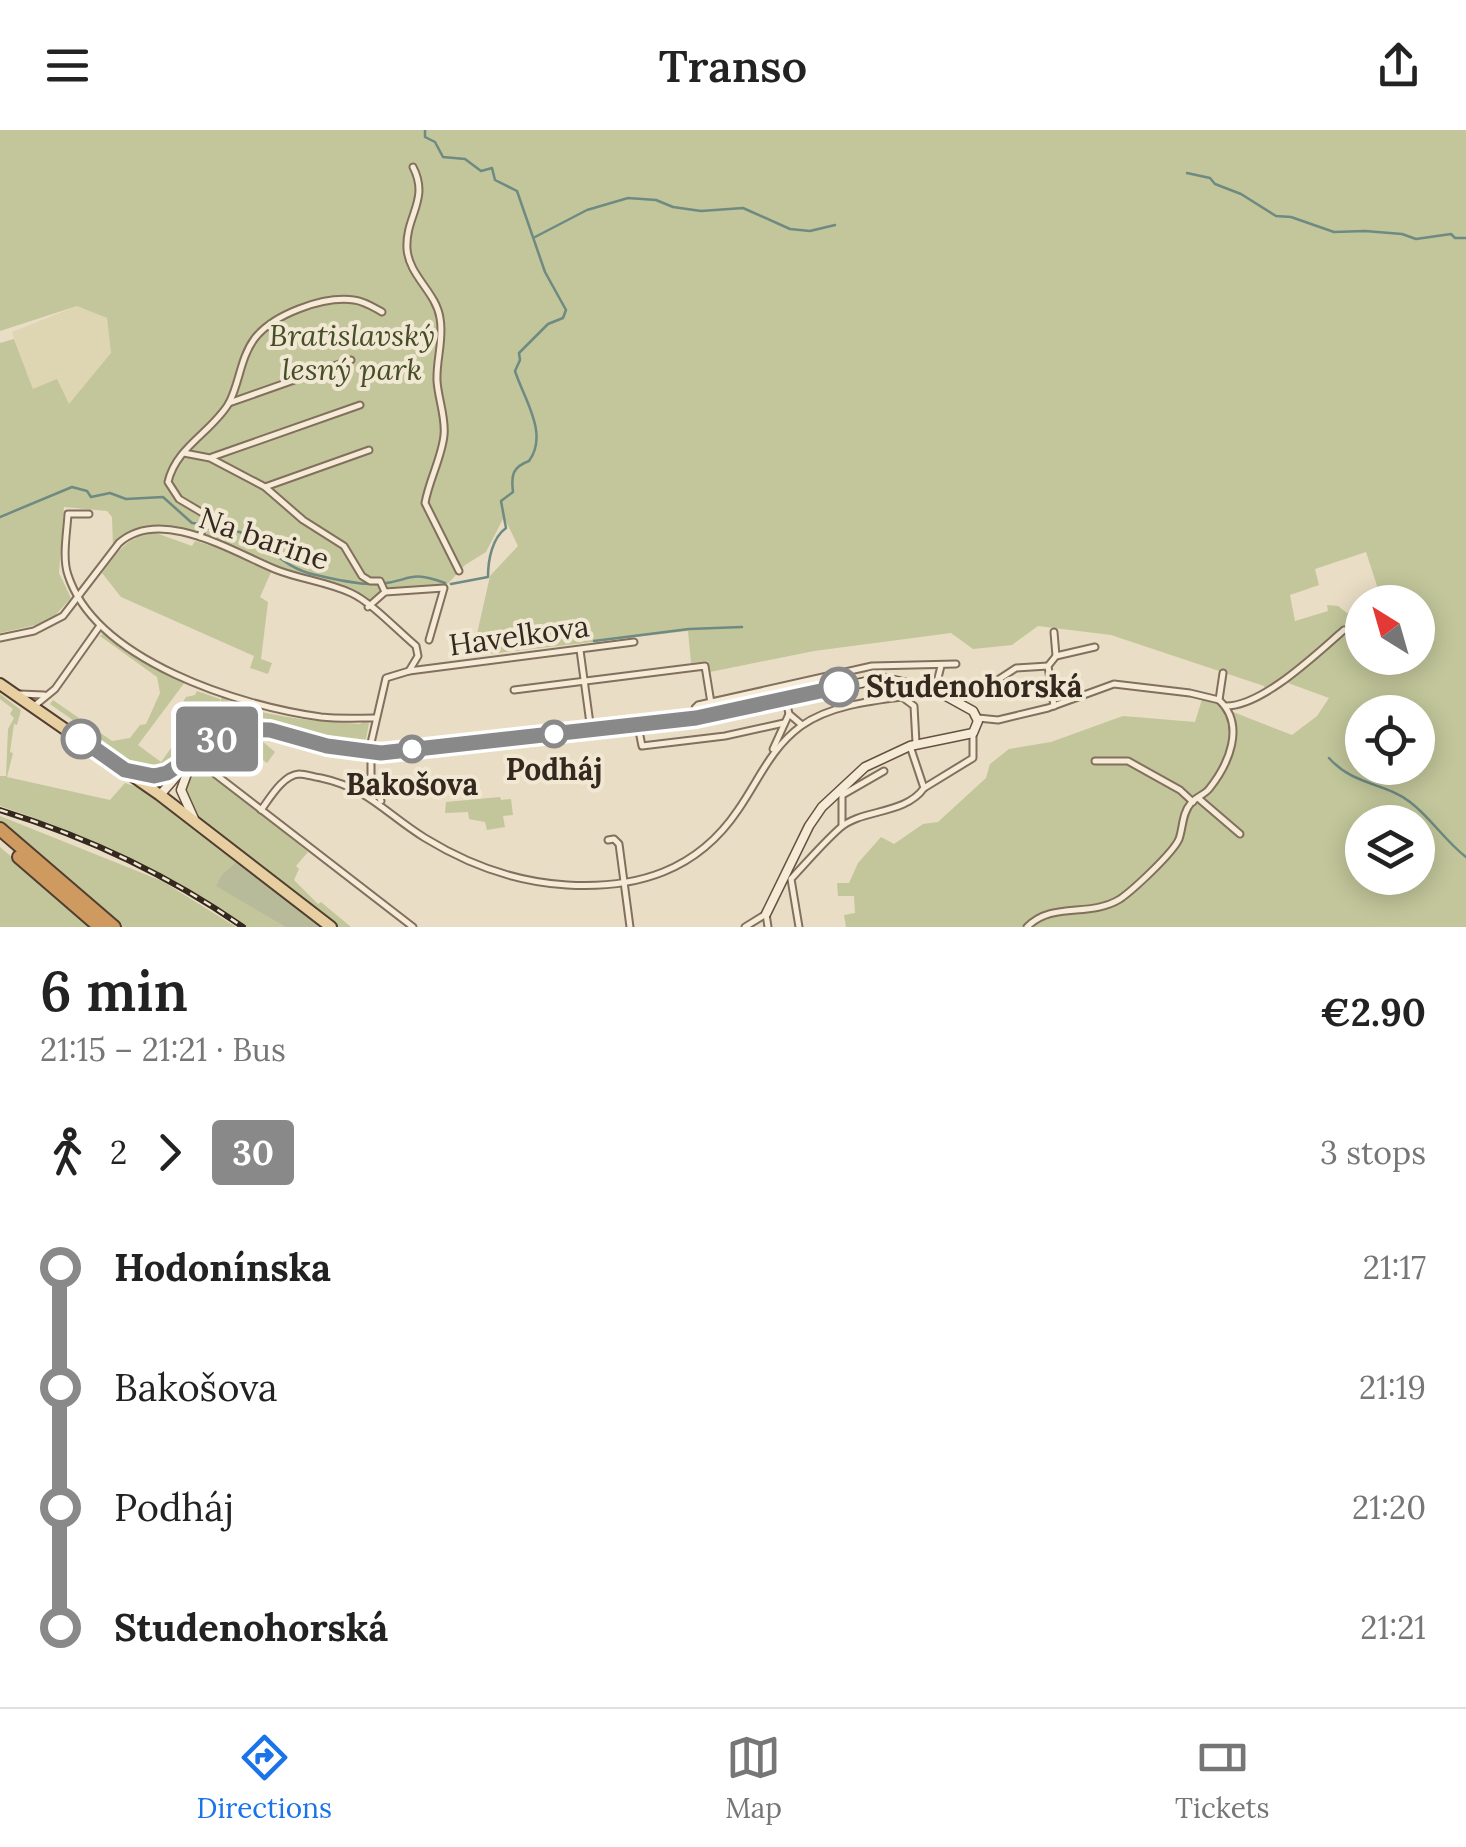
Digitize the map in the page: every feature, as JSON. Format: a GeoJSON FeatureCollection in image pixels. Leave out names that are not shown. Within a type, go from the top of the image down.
{"type":"FeatureCollection","features":[{"type":"Feature","properties":{"kind":"highway"},"geometry":{"type":"LineString","coordinates":[[0,829],[67,892]]}},
{"type":"Feature","properties":{"kind":"highway"},"geometry":{"type":"LineString","coordinates":[[0,840],[114,927]]}},
{"type":"Feature","properties":{"kind":"highway"},"geometry":{"type":"LineString","coordinates":[[83,905],[100,927]]}},
{"type":"Feature","properties":{"kind":"main road"},"geometry":{"type":"LineString","coordinates":[[0,684],[160,795],[332,927]]}},
{"type":"Feature","properties":{"kind":"street"},"geometry":{"type":"LineString","coordinates":[[414,167],[422,183],[407,238],[407,253],[413,270],[434,300],[441,337],[437,380],[444,436],[425,503],[460,571]]}},
{"type":"Feature","properties":{"kind":"street"},"geometry":{"type":"LineString","coordinates":[[200,538],[206,515],[179,498],[168,482],[172,464],[229,402],[239,368],[256,337],[281,316],[304,307],[353,299],[382,312]]}},
{"type":"Feature","properties":{"kind":"street"},"geometry":{"type":"LineString","coordinates":[[229,402],[352,360]]}},
{"type":"Feature","properties":{"kind":"street"},"geometry":{"type":"LineString","coordinates":[[210,458],[360,406]]}},
{"type":"Feature","properties":{"kind":"street"},"geometry":{"type":"LineString","coordinates":[[265,487],[369,450]]}},
{"type":"Feature","properties":{"kind":"street"},"geometry":{"type":"LineString","coordinates":[[184,452],[210,458],[265,487],[303,520],[344,546],[362,576],[383,587],[368,607]]}},
{"type":"Feature","properties":{"kind":"street"},"geometry":{"type":"LineString","coordinates":[[89,514],[68,514],[67,574],[99,626],[162,666],[244,701],[321,717],[375,718]]}},
{"type":"Feature","properties":{"kind":"street","name":"Na barine"},"geometry":{"type":"LineString","coordinates":[[0,638],[50,625],[63,616],[130,533],[157,527],[200,538],[278,570],[354,594],[416,646],[418,656],[409,672]]}},
{"type":"Feature","properties":{"kind":"street","name":"Havelkova"},"geometry":{"type":"LineString","coordinates":[[383,587],[444,588],[429,640]]}},
{"type":"Feature","properties":{"kind":"street"},"geometry":{"type":"LineString","coordinates":[[33,707],[56,689],[99,626]]}},
{"type":"Feature","properties":{"kind":"street"},"geometry":{"type":"LineString","coordinates":[[1225,706],[1259,696],[1344,630]]}},
{"type":"Feature","properties":{"kind":"street"},"geometry":{"type":"LineString","coordinates":[[1054,632],[1056,656]]}},
{"type":"Feature","properties":{"kind":"street","name":"Havelkova"},"geometry":{"type":"LineString","coordinates":[[409,672],[634,642]]}},
{"type":"Feature","properties":{"kind":"street"},"geometry":{"type":"LineString","coordinates":[[1054,706],[1048,666],[1056,656],[1096,646]]}},
{"type":"Feature","properties":{"kind":"street"},"geometry":{"type":"LineString","coordinates":[[580,650],[591,731]]}},
{"type":"Feature","properties":{"kind":"street"},"geometry":{"type":"LineString","coordinates":[[696,718],[695,708],[711,703],[872,666],[956,664]]}},
{"type":"Feature","properties":{"kind":"street"},"geometry":{"type":"LineString","coordinates":[[514,690],[705,666],[711,703]]}},
{"type":"Feature","properties":{"kind":"street"},"geometry":{"type":"LineString","coordinates":[[934,690],[941,666]]}},
{"type":"Feature","properties":{"kind":"street"},"geometry":{"type":"LineString","coordinates":[[981,692],[1016,668],[1048,666]]}},
{"type":"Feature","properties":{"kind":"street"},"geometry":{"type":"LineString","coordinates":[[382,804],[371,778],[375,718],[386,678],[409,672]]}},
{"type":"Feature","properties":{"kind":"street"},"geometry":{"type":"LineString","coordinates":[[1219,700],[1223,673]]}},
{"type":"Feature","properties":{"kind":"street"},"geometry":{"type":"LineString","coordinates":[[125,770],[157,776],[223,736],[252,728],[370,753],[696,718],[884,678],[934,690],[970,709],[978,718],[973,733],[913,746],[875,761],[842,792],[809,826],[788,877],[766,914],[756,925],[745,927]]}},
{"type":"Feature","properties":{"kind":"street"},"geometry":{"type":"LineString","coordinates":[[978,718],[998,720],[1054,706],[1114,684],[1219,700],[1225,706],[1234,742],[1215,780],[1195,800],[1174,848],[1128,893],[1096,908],[1052,912],[1026,927]]}},
{"type":"Feature","properties":{"kind":"street"},"geometry":{"type":"LineString","coordinates":[[14,694],[47,694]]}},
{"type":"Feature","properties":{"kind":"street"},"geometry":{"type":"LineString","coordinates":[[772,752],[802,725],[851,706],[902,698],[914,706],[913,746],[924,788]]}},
{"type":"Feature","properties":{"kind":"street"},"geometry":{"type":"LineString","coordinates":[[786,700],[789,714],[802,725]]}},
{"type":"Feature","properties":{"kind":"street"},"geometry":{"type":"LineString","coordinates":[[261,810],[289,776],[299,774],[359,789],[422,836],[469,863],[521,881],[571,886],[624,883],[670,872],[722,832],[738,812],[789,714]]}},
{"type":"Feature","properties":{"kind":"street"},"geometry":{"type":"LineString","coordinates":[[638,726],[642,746],[784,724]]}},
{"type":"Feature","properties":{"kind":"street"},"geometry":{"type":"LineString","coordinates":[[788,877],[842,826],[919,796],[924,788],[974,758],[973,733]]}},
{"type":"Feature","properties":{"kind":"street"},"geometry":{"type":"LineString","coordinates":[[160,795],[196,755]]}},
{"type":"Feature","properties":{"kind":"street"},"geometry":{"type":"LineString","coordinates":[[196,755],[182,780],[181,790],[185,805],[198,824]]}},
{"type":"Feature","properties":{"kind":"street"},"geometry":{"type":"LineString","coordinates":[[1095,761],[1128,761],[1180,790],[1240,834]]}},
{"type":"Feature","properties":{"kind":"street"},"geometry":{"type":"LineString","coordinates":[[842,792],[884,771]]}},
{"type":"Feature","properties":{"kind":"street"},"geometry":{"type":"LineString","coordinates":[[215,774],[413,927]]}},
{"type":"Feature","properties":{"kind":"street"},"geometry":{"type":"LineString","coordinates":[[359,789],[371,778]]}},
{"type":"Feature","properties":{"kind":"street"},"geometry":{"type":"LineString","coordinates":[[842,792],[842,826]]}},
{"type":"Feature","properties":{"kind":"street"},"geometry":{"type":"LineString","coordinates":[[608,840],[619,844],[630,927]]}},
{"type":"Feature","properties":{"kind":"street"},"geometry":{"type":"LineString","coordinates":[[788,877],[799,927]]}},
{"type":"Feature","properties":{"kind":"street"},"geometry":{"type":"LineString","coordinates":[[766,914],[768,927]]}},
{"type":"Feature","properties":{"kind":"shaded area"},"geometry":{"type":"Polygon","coordinates":[[[77,306],[107,318],[111,353],[84,389],[47,427],[12,332],[77,306]]]}},
{"type":"Feature","properties":{"kind":"green space","name":"Bratislavský lesný park"},"geometry":{"type":"Polygon","coordinates":[[[0,130],[1466,130],[1466,927],[846,927],[844,915],[855,913],[854,896],[838,896],[837,883],[849,883],[858,863],[881,837],[894,844],[923,824],[938,822],[986,778],[990,764],[1009,749],[1051,742],[1123,716],[1195,722],[1203,696],[1292,735],[1317,716],[1329,698],[1280,680],[1266,691],[1264,686],[1111,635],[1038,626],[1012,645],[973,649],[951,633],[814,651],[710,672],[708,661],[691,663],[688,631],[472,656],[490,576],[518,546],[504,517],[486,552],[465,565],[444,588],[386,592],[368,607],[353,594],[278,570],[242,549],[159,525],[135,529],[113,546],[112,517],[107,511],[64,507],[59,573],[71,598],[49,622],[0,633],[0,343],[14,339],[33,389],[57,379],[69,404],[111,353],[107,318],[77,306],[0,331],[0,130]]]}},
{"type":"Feature","properties":{"kind":"green space"},"geometry":{"type":"Polygon","coordinates":[[[156,533],[192,546],[195,541],[229,551],[272,570],[260,597],[268,602],[261,659],[272,663],[268,674],[250,668],[254,656],[121,597],[102,573],[130,541],[156,533]]]}},
{"type":"Feature","properties":{"kind":"green space"},"geometry":{"type":"Polygon","coordinates":[[[103,633],[127,652],[185,682],[138,745],[161,762],[191,720],[178,710],[186,697],[197,691],[220,702],[222,697],[253,710],[289,717],[360,724],[364,720],[369,723],[366,739],[341,741],[277,721],[241,718],[202,732],[167,765],[142,769],[50,704],[53,700],[112,741],[130,738],[140,725],[146,724],[160,693],[157,677],[100,636],[103,633]]]}},
{"type":"Feature","properties":{"kind":"green space"},"geometry":{"type":"Polygon","coordinates":[[[0,694],[21,710],[17,725],[14,724],[7,777],[110,800],[125,783],[160,795],[194,821],[181,787],[198,757],[225,737],[270,730],[262,741],[275,752],[267,763],[256,755],[241,774],[223,761],[213,775],[308,852],[296,866],[299,869],[294,880],[318,904],[321,902],[351,927],[331,927],[230,850],[236,862],[222,874],[217,886],[285,927],[245,927],[163,876],[0,806],[0,776],[6,776],[8,729],[14,718],[10,714],[13,709],[0,699],[0,694]]]}},
{"type":"Feature","properties":{"kind":"green space"},"geometry":{"type":"Polygon","coordinates":[[[511,799],[513,815],[503,816],[505,827],[487,830],[485,822],[469,819],[468,812],[445,813],[446,802],[511,799]]]}},
{"type":"Feature","properties":{"kind":"green space"},"geometry":{"type":"Polygon","coordinates":[[[0,816],[162,881],[236,927],[122,927],[0,821],[0,816]]]}},
{"type":"Feature","properties":{"kind":"green space"},"geometry":{"type":"Polygon","coordinates":[[[0,847],[93,927],[0,927],[0,847]]]}},
{"type":"Feature","properties":{"kind":"green space"},"geometry":{"type":"Polygon","coordinates":[[[236,862],[322,927],[285,927],[216,886],[222,874],[236,862]]]}},
{"type":"Feature","properties":{"kind":"waterway"},"geometry":{"type":"LineString","coordinates":[[425,130],[425,137],[435,142],[443,157],[465,159],[481,171],[492,168],[495,180],[517,191],[545,272],[566,310],[563,318],[548,324],[519,353],[515,371],[533,416],[537,439],[529,461],[514,473],[513,492],[501,501],[506,528],[492,550],[488,577],[451,584]]}},
{"type":"Feature","properties":{"kind":"waterway"},"geometry":{"type":"LineString","coordinates":[[1187,173],[1210,178],[1276,216],[1291,217],[1334,232],[1402,234],[1416,239],[1451,234],[1466,238]]}},
{"type":"Feature","properties":{"kind":"waterway"},"geometry":{"type":"LineString","coordinates":[[535,237],[587,210],[628,198],[701,211],[743,208],[790,229],[810,231],[835,225]]}},
{"type":"Feature","properties":{"kind":"waterway"},"geometry":{"type":"LineString","coordinates":[[0,517],[72,487],[87,491],[91,497],[110,493],[126,499],[163,497],[192,523],[201,524]]}},
{"type":"Feature","properties":{"kind":"waterway"},"geometry":{"type":"LineString","coordinates":[[207,528],[246,534],[307,573],[370,584],[415,577],[445,583]]}},
{"type":"Feature","properties":{"kind":"waterway"},"geometry":{"type":"LineString","coordinates":[[594,641],[689,629],[742,627]]}},
{"type":"Feature","properties":{"kind":"waterway"},"geometry":{"type":"LineString","coordinates":[[1329,758],[1349,774],[1410,802],[1466,857]]}},
{"type":"Feature","properties":{"kind":"railway"},"geometry":{"type":"LineString","coordinates":[[0,810],[126,859],[243,927]]}},
{"type":"Feature","properties":{"kind":"bus line","name":"30"},"geometry":{"type":"LineString","coordinates":[[81,739],[125,770],[154,776],[167,773],[223,736],[244,729],[270,730],[327,746],[381,753],[696,718],[839,687]]}},
{"type":"Feature","properties":{"kind":"place","name":"Studenohorská"},"geometry":{"type":"Point","coordinates":[839,687]}},
{"type":"Feature","properties":{"kind":"place","name":"Podháj"},"geometry":{"type":"Point","coordinates":[554,734]}},
{"type":"Feature","properties":{"kind":"place","name":"Bakošova"},"geometry":{"type":"Point","coordinates":[412,749]}}]}
